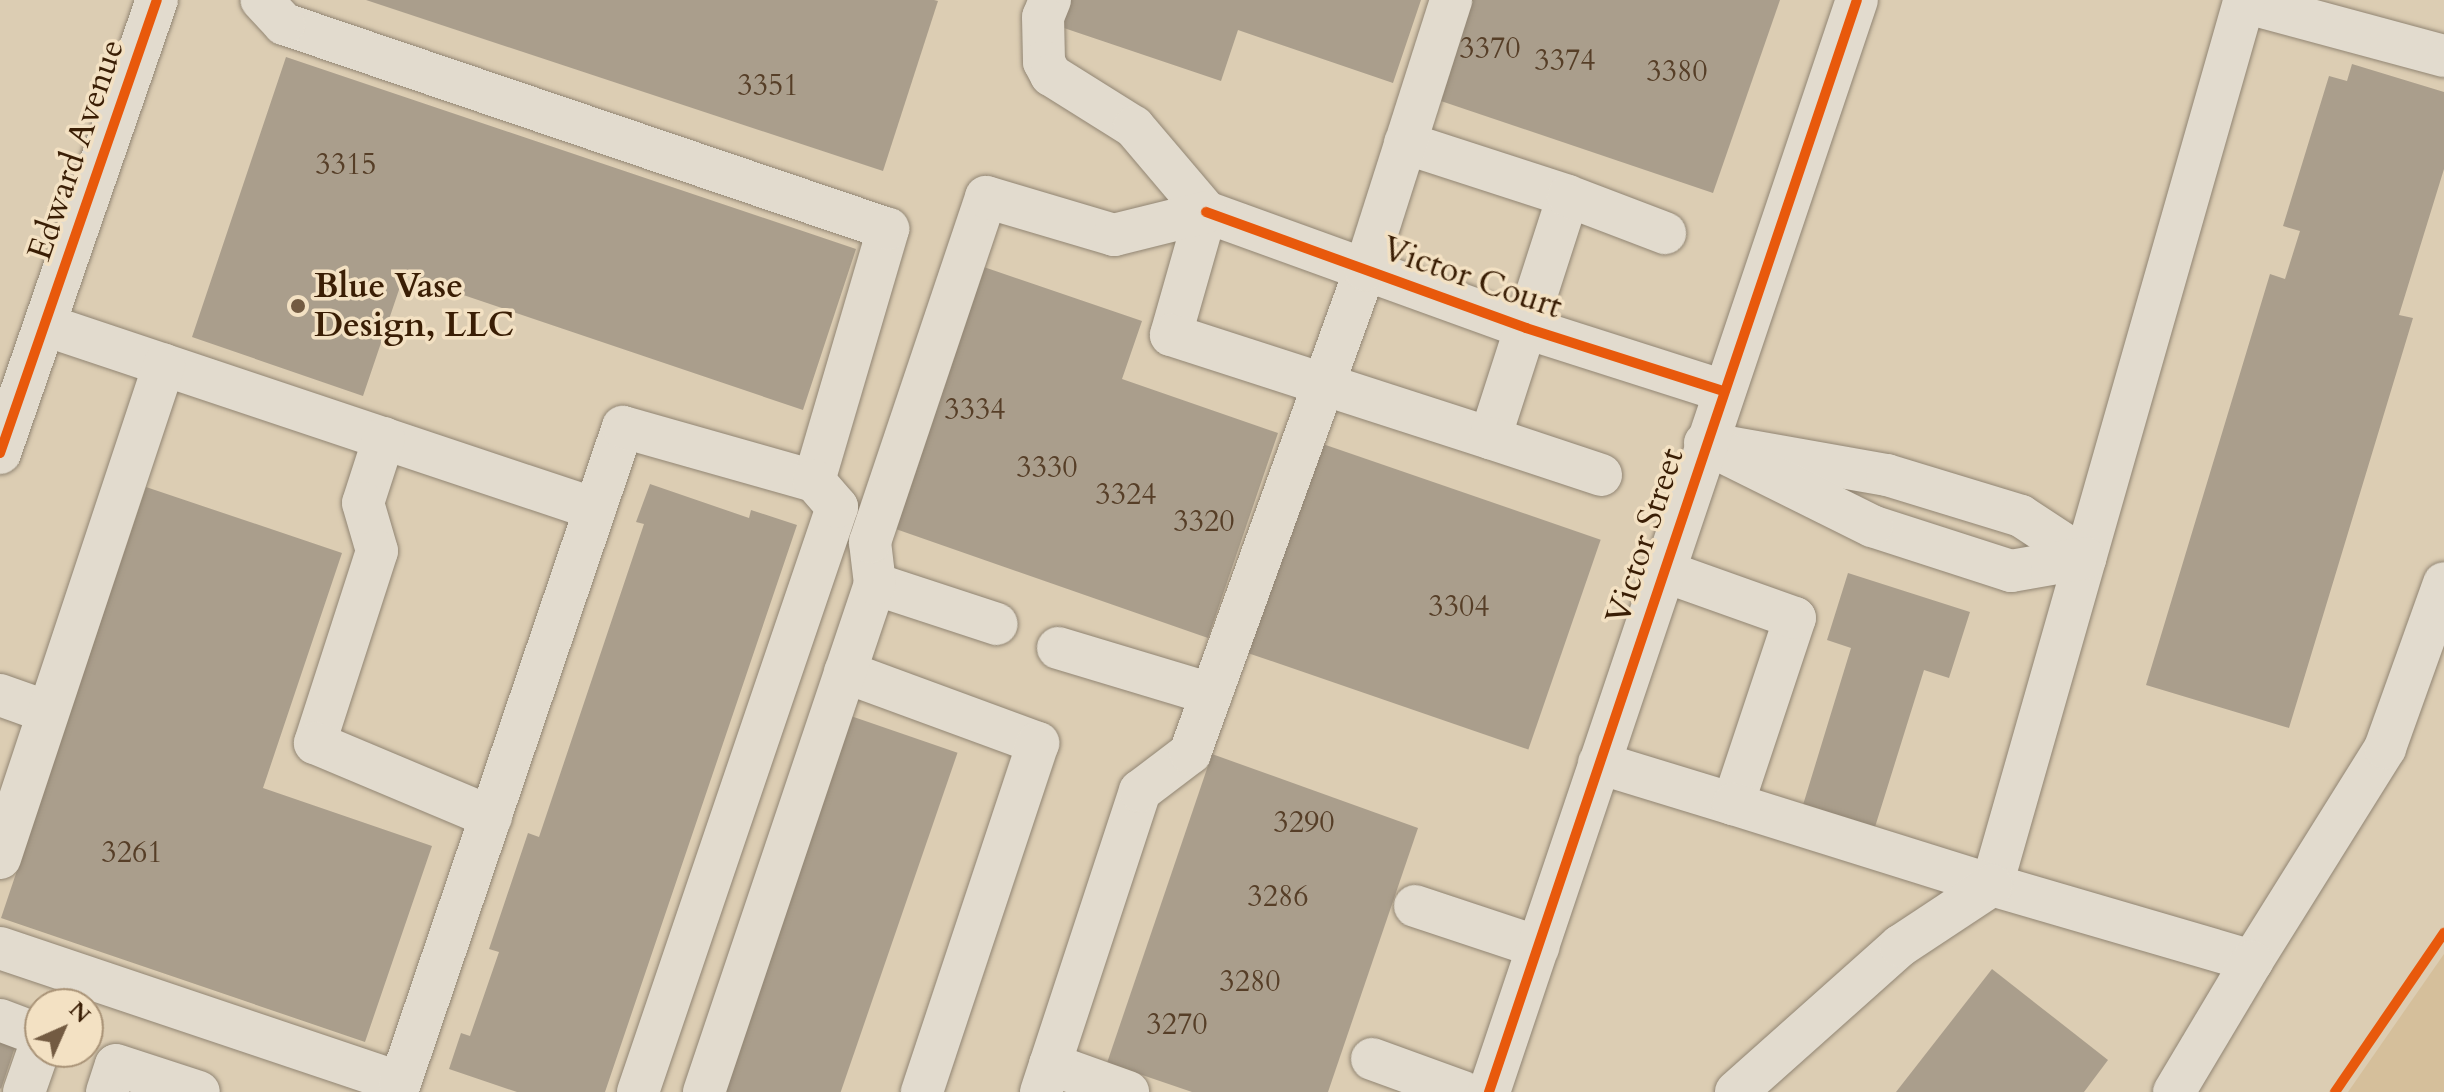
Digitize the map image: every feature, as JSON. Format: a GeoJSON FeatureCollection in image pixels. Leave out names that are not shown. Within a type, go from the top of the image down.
{"type":"FeatureCollection","features":[{"type":"Feature","properties":{"kind":"street","name":"Edward Avenue"},"geometry":{"type":"LineString","coordinates":[[0,453],[157,0]]}},
{"type":"Feature","properties":{"kind":"street"},"geometry":{"type":"LineString","coordinates":[[262,0],[284,24],[888,229],[814,481]]}},
{"type":"Feature","properties":{"kind":"street"},"geometry":{"type":"LineString","coordinates":[[1050,0],[1043,17],[1044,62],[1051,75],[1134,127],[1206,212]]}},
{"type":"Feature","properties":{"kind":"street"},"geometry":{"type":"LineString","coordinates":[[1128,1092],[1046,1078],[1140,791],[1190,753],[1365,270],[1451,0]]}},
{"type":"Feature","properties":{"kind":"street","name":"Victor Street"},"geometry":{"type":"LineString","coordinates":[[1489,1092],[1705,443],[1857,0]]}},
{"type":"Feature","properties":{"kind":"street"},"geometry":{"type":"LineString","coordinates":[[1736,1092],[1900,946],[1992,885],[2244,2],[2444,56]]}},
{"type":"Feature","properties":{"kind":"street"},"geometry":{"type":"LineString","coordinates":[[1405,143],[1568,196],[1665,233]]}},
{"type":"Feature","properties":{"kind":"street"},"geometry":{"type":"LineString","coordinates":[[1490,438],[1568,196]]}},
{"type":"Feature","properties":{"kind":"street"},"geometry":{"type":"LineString","coordinates":[[704,1092],[875,584],[870,542],[986,197],[1114,235],[1206,212]]}},
{"type":"Feature","properties":{"kind":"street"},"geometry":{"type":"LineString","coordinates":[[1206,212],[1171,335],[1601,475]]}},
{"type":"Feature","properties":{"kind":"street","name":"Victor Court"},"geometry":{"type":"LineString","coordinates":[[1206,212],[1526,328],[1723,391]]}},
{"type":"Feature","properties":{"kind":"street"},"geometry":{"type":"LineString","coordinates":[[45,325],[595,509]]}},
{"type":"Feature","properties":{"kind":"street"},"geometry":{"type":"LineString","coordinates":[[0,858],[45,711],[164,365]]}},
{"type":"Feature","properties":{"kind":"street"},"geometry":{"type":"LineString","coordinates":[[0,948],[414,1088],[491,817],[623,427],[814,481],[837,507],[638,1092]]}},
{"type":"Feature","properties":{"kind":"street"},"geometry":{"type":"LineString","coordinates":[[384,438],[363,503],[377,551],[315,743],[491,817]]}},
{"type":"Feature","properties":{"kind":"street"},"geometry":{"type":"LineString","coordinates":[[1705,443],[1872,526],[2011,571],[2085,558]]}},
{"type":"Feature","properties":{"kind":"street"},"geometry":{"type":"LineString","coordinates":[[1705,443],[1887,475],[2021,516],[2085,558]]}},
{"type":"Feature","properties":{"kind":"street"},"geometry":{"type":"LineString","coordinates":[[1663,571],[1795,618],[1733,804]]}},
{"type":"Feature","properties":{"kind":"street"},"geometry":{"type":"LineString","coordinates":[[2174,1092],[2385,748],[2444,583]]}},
{"type":"Feature","properties":{"kind":"street"},"geometry":{"type":"LineString","coordinates":[[875,584],[997,624]]}},
{"type":"Feature","properties":{"kind":"street"},"geometry":{"type":"LineString","coordinates":[[1058,648],[1211,694]]}},
{"type":"Feature","properties":{"kind":"street"},"geometry":{"type":"LineString","coordinates":[[845,672],[1038,743],[922,1092]]}},
{"type":"Feature","properties":{"kind":"street"},"geometry":{"type":"LineString","coordinates":[[0,695],[45,711]]}},
{"type":"Feature","properties":{"kind":"street"},"geometry":{"type":"LineString","coordinates":[[1599,763],[1992,885],[2252,961]]}},
{"type":"Feature","properties":{"kind":"street"},"geometry":{"type":"LineString","coordinates":[[1415,906],[1538,947]]}},
{"type":"Feature","properties":{"kind":"street"},"geometry":{"type":"LineString","coordinates":[[0,1020],[24,1029]]}},
{"type":"Feature","properties":{"kind":"street"},"geometry":{"type":"LineString","coordinates":[[1372,1059],[1463,1092]]}},
{"type":"Feature","properties":{"kind":"street"},"geometry":{"type":"LineString","coordinates":[[107,1092],[116,1065],[199,1092]]}},
{"type":"Feature","properties":{"kind":"street"},"geometry":{"type":"LineString","coordinates":[[24,1092],[32,1068]]}},
{"type":"Feature","properties":{"kind":"shaded area"},"geometry":{"type":"Polygon","coordinates":[[[2444,954],[2444,1092],[2348,1092],[2444,954]]]}},
{"type":"Feature","properties":{"kind":"building"},"geometry":{"type":"Polygon","coordinates":[[[366,0],[934,0],[938,1],[883,171],[366,0]]]}},
{"type":"Feature","properties":{"kind":"building"},"geometry":{"type":"Polygon","coordinates":[[[1066,0],[1421,0],[1393,83],[1238,30],[1221,81],[1058,26],[1066,0]]]}},
{"type":"Feature","properties":{"kind":"building"},"geometry":{"type":"Polygon","coordinates":[[[1465,0],[1780,0],[1713,193],[1432,98],[1465,0]]]}},
{"type":"Feature","properties":{"kind":"building"},"geometry":{"type":"Polygon","coordinates":[[[286,57],[856,249],[803,410],[404,275],[363,396],[192,337],[286,57]]]}},
{"type":"Feature","properties":{"kind":"building"},"geometry":{"type":"Polygon","coordinates":[[[2352,64],[2444,92],[2444,169],[2399,315],[2413,318],[2289,728],[2146,685],[2270,274],[2285,279],[2300,231],[2283,226],[2329,76],[2347,81],[2352,64]]]}},
{"type":"Feature","properties":{"kind":"building"},"geometry":{"type":"Polygon","coordinates":[[[978,265],[1142,321],[1122,379],[1278,433],[1208,638],[890,527],[978,265]]]}},
{"type":"Feature","properties":{"kind":"building"},"geometry":{"type":"Polygon","coordinates":[[[1317,442],[1601,540],[1528,750],[1245,652],[1317,442]]]}},
{"type":"Feature","properties":{"kind":"building"},"geometry":{"type":"Polygon","coordinates":[[[650,484],[749,518],[751,510],[797,525],[605,1092],[517,1092],[449,1069],[461,1033],[470,1036],[499,952],[489,949],[528,833],[539,837],[644,524],[636,522],[650,484]]]}},
{"type":"Feature","properties":{"kind":"building"},"geometry":{"type":"Polygon","coordinates":[[[146,487],[342,553],[263,788],[432,846],[365,1042],[1,918],[146,487]]]}},
{"type":"Feature","properties":{"kind":"building"},"geometry":{"type":"Polygon","coordinates":[[[1848,573],[1970,612],[1949,678],[1924,670],[1875,827],[1803,805],[1851,648],[1827,640],[1848,573]]]}},
{"type":"Feature","properties":{"kind":"building"},"geometry":{"type":"Polygon","coordinates":[[[845,714],[958,753],[841,1092],[715,1091],[845,714]]]}},
{"type":"Feature","properties":{"kind":"building"},"geometry":{"type":"Polygon","coordinates":[[[1212,754],[1418,828],[1328,1092],[1192,1092],[1107,1063],[1212,754]]]}},
{"type":"Feature","properties":{"kind":"building"},"geometry":{"type":"Polygon","coordinates":[[[1992,969],[2108,1060],[2084,1092],[1896,1092],[1992,969]]]}},
{"type":"Feature","properties":{"kind":"building"},"geometry":{"type":"Polygon","coordinates":[[[0,1032],[18,1038],[1,1089],[0,1088],[0,1032]]]}},
{"type":"Feature","properties":{"kind":"cycle path"},"geometry":{"type":"LineString","coordinates":[[0,453],[157,0]]}},
{"type":"Feature","properties":{"kind":"cycle path"},"geometry":{"type":"LineString","coordinates":[[1489,1092],[1857,0]]}},
{"type":"Feature","properties":{"kind":"cycle path"},"geometry":{"type":"LineString","coordinates":[[1206,212],[1526,328],[1723,391]]}},
{"type":"Feature","properties":{"kind":"cycle path"},"geometry":{"type":"LineString","coordinates":[[2335,1092],[2444,933]]}},
{"type":"Feature","properties":{"kind":"place","name":"Blue Vase Design, LLC"},"geometry":{"type":"Point","coordinates":[298,306]}}]}
